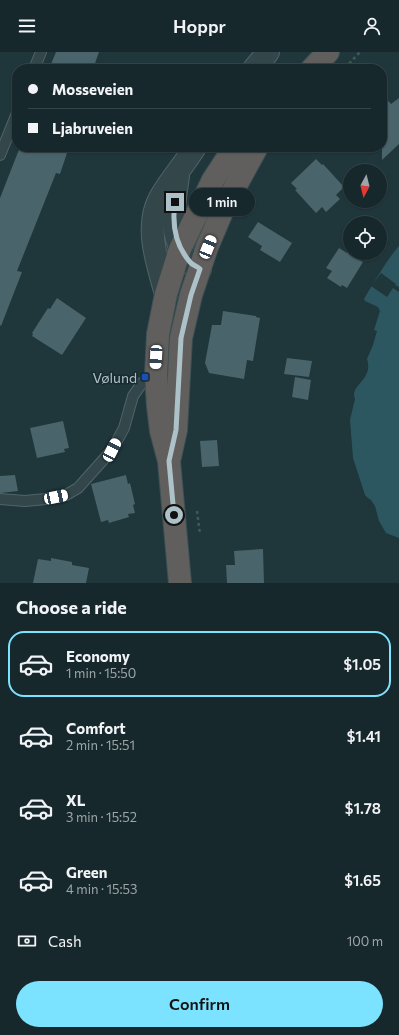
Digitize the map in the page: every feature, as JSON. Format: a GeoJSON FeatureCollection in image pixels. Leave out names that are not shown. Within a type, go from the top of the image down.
{"type":"FeatureCollection","features":[{"type":"Feature","properties":{"kind":"highway"},"geometry":{"type":"LineString","coordinates":[[317,64],[328,52]]}},
{"type":"Feature","properties":{"kind":"highway"},"geometry":{"type":"LineString","coordinates":[[180,583],[169,461],[161,431],[158,406],[156,375],[158,334],[166,294],[180,248],[213,180],[231,152]]}},
{"type":"Feature","properties":{"kind":"highway"},"geometry":{"type":"LineString","coordinates":[[169,461],[176,430],[181,338],[191,295],[224,207],[254,152]]}},
{"type":"Feature","properties":{"kind":"street"},"geometry":{"type":"LineString","coordinates":[[166,294],[155,250],[153,233],[154,219],[160,199],[192,152]]}},
{"type":"Feature","properties":{"kind":"street"},"geometry":{"type":"LineString","coordinates":[[179,170],[173,220],[176,235],[180,248],[190,263],[200,269]]}},
{"type":"Feature","properties":{"kind":"lane"},"geometry":{"type":"LineString","coordinates":[[36,64],[41,52]]}},
{"type":"Feature","properties":{"kind":"lane"},"geometry":{"type":"LineString","coordinates":[[0,154],[12,125]]}},
{"type":"Feature","properties":{"kind":"lane"},"geometry":{"type":"LineString","coordinates":[[0,499],[25,501],[46,499],[66,495],[78,488],[112,450],[124,428],[133,396],[142,383],[156,375]]}},
{"type":"Feature","properties":{"kind":"path"},"geometry":{"type":"LineString","coordinates":[[349,64],[360,52]]}},
{"type":"Feature","properties":{"kind":"water"},"geometry":{"type":"Polygon","coordinates":[[[399,246],[399,538],[386,533],[379,521],[375,506],[365,495],[353,458],[350,420],[355,399],[355,390],[367,372],[367,359],[377,331],[374,330],[380,311],[378,307],[365,301],[364,299],[385,265],[399,246]]]}},
{"type":"Feature","properties":{"kind":"pier"},"geometry":{"type":"Polygon","coordinates":[[[381,273],[399,287],[399,292],[393,288],[387,297],[371,286],[381,273]]]}},
{"type":"Feature","properties":{"kind":"building"},"geometry":{"type":"Polygon","coordinates":[[[56,52],[99,52],[95,64],[51,64],[56,52]]]}},
{"type":"Feature","properties":{"kind":"building"},"geometry":{"type":"Polygon","coordinates":[[[399,98],[399,144],[382,160],[382,152],[387,152],[387,100],[391,104],[399,98]]]}},
{"type":"Feature","properties":{"kind":"building"},"geometry":{"type":"Polygon","coordinates":[[[18,152],[67,152],[60,174],[56,173],[17,271],[22,272],[1,326],[0,325],[0,198],[18,152]]]}},
{"type":"Feature","properties":{"kind":"building"},"geometry":{"type":"Polygon","coordinates":[[[316,159],[322,165],[323,164],[343,186],[343,188],[336,195],[340,199],[326,212],[322,207],[316,213],[295,190],[297,189],[291,183],[316,159]]]}},
{"type":"Feature","properties":{"kind":"building"},"geometry":{"type":"Polygon","coordinates":[[[258,222],[292,243],[280,262],[260,250],[262,246],[248,237],[258,222]]]}},
{"type":"Feature","properties":{"kind":"building"},"geometry":{"type":"Polygon","coordinates":[[[339,248],[343,250],[343,260],[359,260],[363,262],[347,288],[342,285],[341,287],[327,278],[332,271],[326,268],[339,248]]]}},
{"type":"Feature","properties":{"kind":"building"},"geometry":{"type":"Polygon","coordinates":[[[57,298],[86,318],[62,355],[32,336],[32,333],[48,308],[50,309],[57,298]]]}},
{"type":"Feature","properties":{"kind":"building"},"geometry":{"type":"Polygon","coordinates":[[[223,311],[256,316],[260,318],[253,361],[247,360],[244,379],[209,373],[205,363],[212,325],[221,325],[223,311]]]}},
{"type":"Feature","properties":{"kind":"building"},"geometry":{"type":"Polygon","coordinates":[[[287,358],[312,361],[309,377],[284,374],[287,358]]]}},
{"type":"Feature","properties":{"kind":"building"},"geometry":{"type":"Polygon","coordinates":[[[295,377],[311,380],[308,400],[292,397],[295,377]]]}},
{"type":"Feature","properties":{"kind":"building"},"geometry":{"type":"Polygon","coordinates":[[[63,421],[69,448],[64,449],[65,452],[37,458],[30,428],[63,421]]]}},
{"type":"Feature","properties":{"kind":"building"},"geometry":{"type":"Polygon","coordinates":[[[217,440],[219,466],[202,467],[200,441],[217,440]]]}},
{"type":"Feature","properties":{"kind":"building"},"geometry":{"type":"Polygon","coordinates":[[[15,475],[18,491],[0,493],[0,476],[15,475]]]}},
{"type":"Feature","properties":{"kind":"building"},"geometry":{"type":"Polygon","coordinates":[[[126,475],[128,484],[130,483],[135,504],[133,505],[135,513],[128,514],[129,517],[109,523],[108,520],[101,522],[91,484],[126,475]]]}},
{"type":"Feature","properties":{"kind":"building"},"geometry":{"type":"Polygon","coordinates":[[[263,549],[264,583],[227,583],[226,565],[235,565],[234,551],[263,549]]]}},
{"type":"Feature","properties":{"kind":"building"},"geometry":{"type":"Polygon","coordinates":[[[51,558],[72,562],[72,565],[89,568],[86,583],[33,583],[38,559],[51,561],[51,558]]]}},
{"type":"Feature","properties":{"kind":"place","name":"Vølund"},"geometry":{"type":"Point","coordinates":[145,377]}},
{"type":"Feature","properties":{"kind":"route"},"geometry":{"type":"LineString","coordinates":[[174,515],[169,461],[176,430],[181,338],[191,295],[200,269],[190,263],[180,248],[173,220],[175,202]]}}]}
